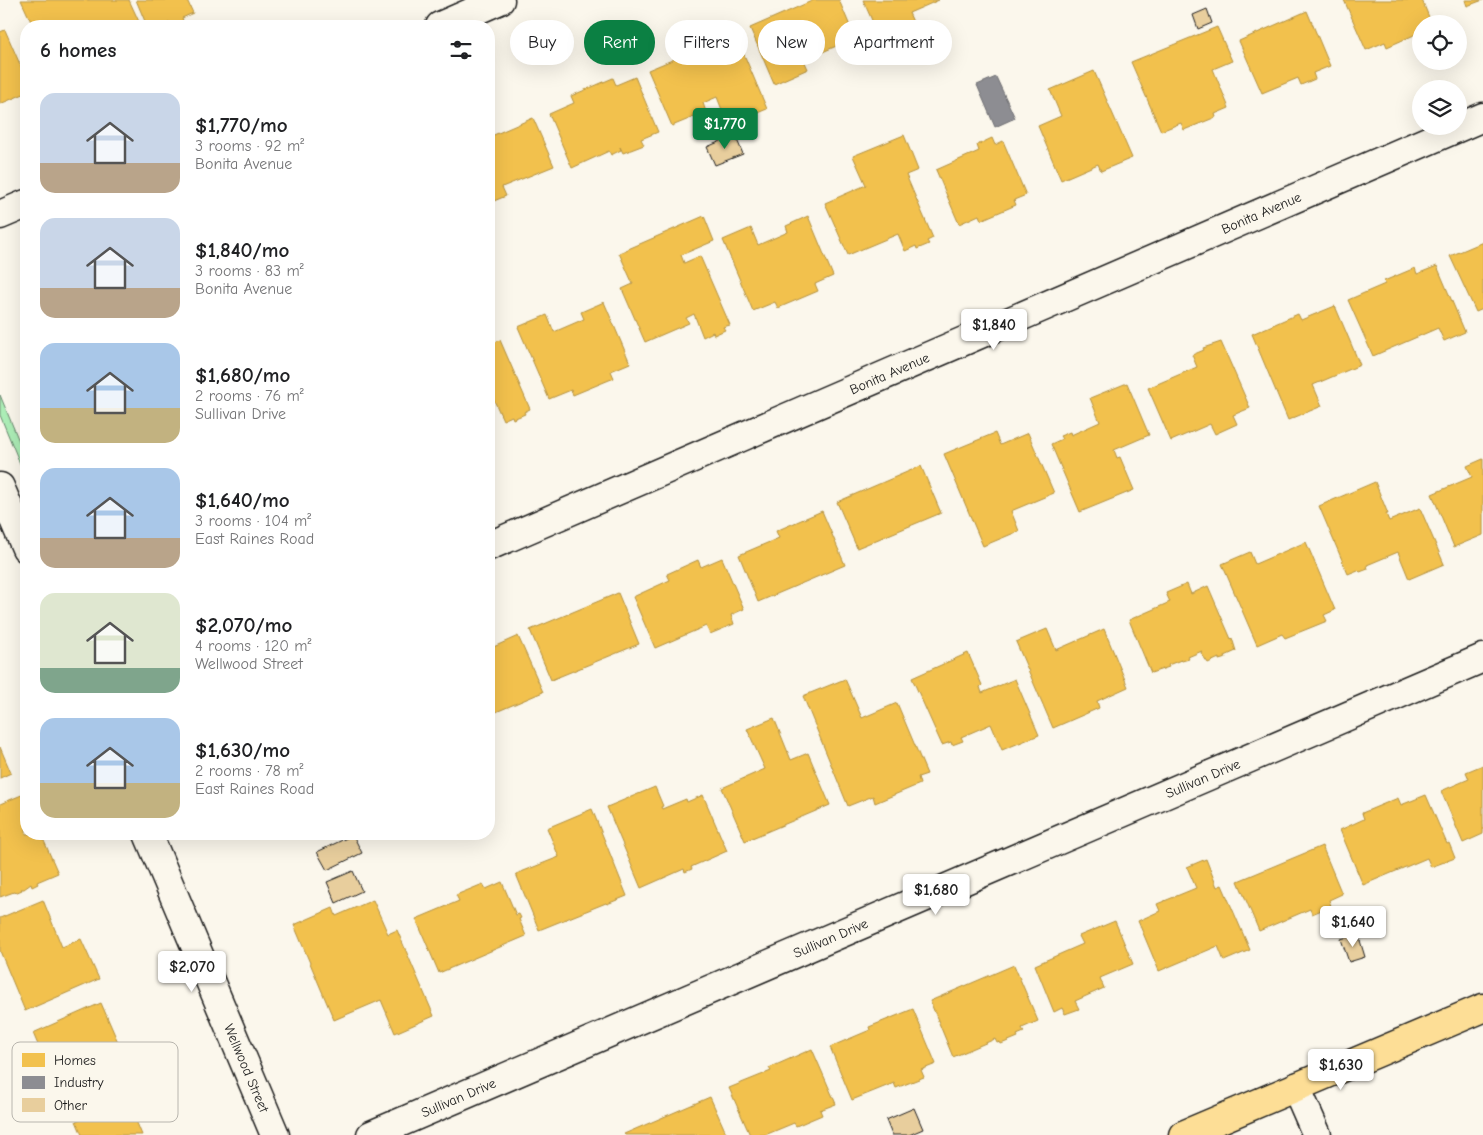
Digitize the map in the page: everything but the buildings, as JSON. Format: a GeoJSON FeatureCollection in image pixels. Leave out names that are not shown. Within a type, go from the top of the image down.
{"type":"FeatureCollection","features":[{"type":"Feature","properties":{"kind":"main road"},"geometry":{"type":"LineString","coordinates":[[1183,1135],[1483,1008]]}},
{"type":"Feature","properties":{"kind":"street"},"geometry":{"type":"LineString","coordinates":[[454,20],[500,0]]}},
{"type":"Feature","properties":{"kind":"street","name":"Bonita Avenue"},"geometry":{"type":"LineString","coordinates":[[495,543],[1483,117]]}},
{"type":"Feature","properties":{"kind":"street"},"geometry":{"type":"LineString","coordinates":[[0,215],[20,207]]}},
{"type":"Feature","properties":{"kind":"street"},"geometry":{"type":"LineString","coordinates":[[0,487],[20,534]]}},
{"type":"Feature","properties":{"kind":"street","name":"Sullivan Drive"},"geometry":{"type":"LineString","coordinates":[[371,1135],[1483,658]]}},
{"type":"Feature","properties":{"kind":"street","name":"Wellwood Street"},"geometry":{"type":"LineString","coordinates":[[151,840],[275,1135]]}},
{"type":"Feature","properties":{"kind":"street"},"geometry":{"type":"LineString","coordinates":[[1296,1087],[1317,1135]]}},
{"type":"Feature","properties":{"kind":"green space"},"geometry":{"type":"Polygon","coordinates":[[[0,395],[20,443],[20,463],[0,415],[0,395]]]}}]}
